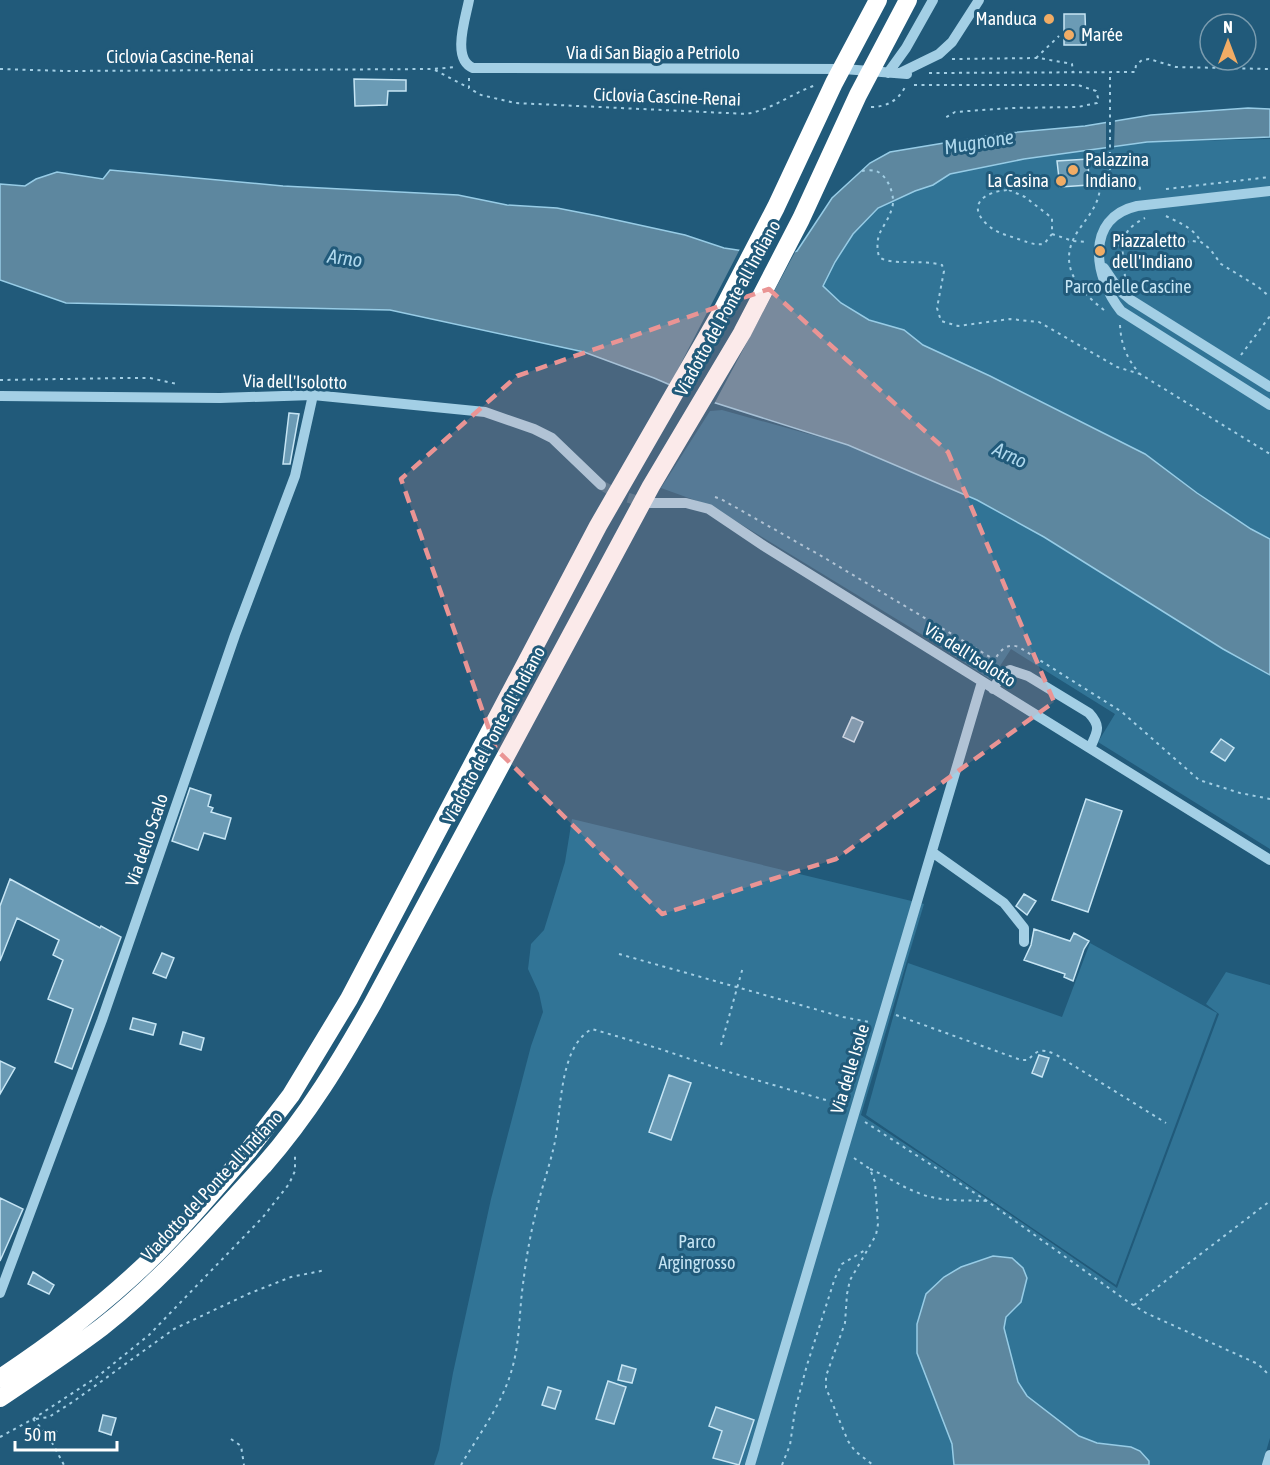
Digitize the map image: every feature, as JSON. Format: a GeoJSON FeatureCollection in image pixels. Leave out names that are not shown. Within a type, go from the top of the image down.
{"type":"FeatureCollection","features":[{"type":"Feature","properties":{"kind":"highway","name":"Viadotto del Ponte all'Indiano"},"geometry":{"type":"LineString","coordinates":[[0,1378],[91,1313],[130,1279],[198,1209],[248,1151],[291,1095],[349,999],[598,526],[723,309],[776,207],[834,83],[878,0]]}},
{"type":"Feature","properties":{"kind":"highway","name":"Viadotto del Ponte all'Indiano"},"geometry":{"type":"LineString","coordinates":[[0,1398],[102,1327],[161,1274],[216,1219],[264,1165],[310,1108],[335,1070],[374,1003],[651,486],[742,333],[801,219],[858,95],[908,0]]}},
{"type":"Feature","properties":{"kind":"street"},"geometry":{"type":"LineString","coordinates":[[468,66],[461,47],[469,0]]}},
{"type":"Feature","properties":{"kind":"street"},"geometry":{"type":"LineString","coordinates":[[888,73],[906,48],[933,0]]}},
{"type":"Feature","properties":{"kind":"street"},"geometry":{"type":"LineString","coordinates":[[904,77],[928,59],[939,54],[952,42],[979,0]]}},
{"type":"Feature","properties":{"kind":"street","name":"Via di San Biagio a Petriolo"},"geometry":{"type":"LineString","coordinates":[[468,66],[480,69],[844,69],[888,73],[904,77]]}},
{"type":"Feature","properties":{"kind":"street"},"geometry":{"type":"LineString","coordinates":[[1270,191],[1125,209],[1112,218],[1102,232],[1099,244],[1100,260],[1121,311],[1270,405]]}},
{"type":"Feature","properties":{"kind":"street"},"geometry":{"type":"LineString","coordinates":[[1108,283],[1270,387]]}},
{"type":"Feature","properties":{"kind":"street","name":"Via dell'Isolotto"},"geometry":{"type":"LineString","coordinates":[[0,396],[183,398],[314,395],[485,412],[534,429],[552,438],[601,484]]}},
{"type":"Feature","properties":{"kind":"street","name":"Via dello Scalo"},"geometry":{"type":"LineString","coordinates":[[0,1293],[102,1020],[235,634],[295,476],[314,395]]}},
{"type":"Feature","properties":{"kind":"street","name":"Via dell'Isolotto"},"geometry":{"type":"LineString","coordinates":[[646,503],[686,503],[709,509],[764,546],[1270,860]]}},
{"type":"Feature","properties":{"kind":"street"},"geometry":{"type":"LineString","coordinates":[[993,689],[1002,674],[1010,670],[1028,676],[1089,713],[1097,722],[1098,729],[1090,748]]}},
{"type":"Feature","properties":{"kind":"street","name":"Via delle Isole"},"geometry":{"type":"LineString","coordinates":[[750,1465],[982,682]]}},
{"type":"Feature","properties":{"kind":"street"},"geometry":{"type":"LineString","coordinates":[[932,852],[1004,903],[1024,928],[1024,942]]}},
{"type":"Feature","properties":{"kind":"street"},"geometry":{"type":"LineString","coordinates":[[1267,1465],[1270,1455]]}},
{"type":"Feature","properties":{"kind":"path"},"geometry":{"type":"LineString","coordinates":[[1036,58],[1059,36]]}},
{"type":"Feature","properties":{"kind":"path"},"geometry":{"type":"LineString","coordinates":[[928,59],[1036,58],[1072,64],[1073,72]]}},
{"type":"Feature","properties":{"kind":"path"},"geometry":{"type":"LineString","coordinates":[[921,73],[1073,72],[1110,74],[1136,72],[1136,65],[1142,60],[1149,59],[1176,67],[1270,69]]}},
{"type":"Feature","properties":{"kind":"path","name":"Ciclovia Cascine-Renai"},"geometry":{"type":"LineString","coordinates":[[0,69],[66,71],[433,69],[468,66]]}},
{"type":"Feature","properties":{"kind":"path"},"geometry":{"type":"LineString","coordinates":[[468,66],[470,88]]}},
{"type":"Feature","properties":{"kind":"path","name":"Ciclovia Cascine-Renai"},"geometry":{"type":"LineString","coordinates":[[433,69],[481,95],[515,103],[726,114],[753,113],[778,103],[794,93],[821,85]]}},
{"type":"Feature","properties":{"kind":"path"},"geometry":{"type":"LineString","coordinates":[[1110,74],[1110,184]]}},
{"type":"Feature","properties":{"kind":"path"},"geometry":{"type":"LineString","coordinates":[[866,106],[876,107],[890,104],[900,95],[904,77],[1078,85],[1089,87],[1097,94],[1097,103],[1078,107],[955,112],[943,119]]}},
{"type":"Feature","properties":{"kind":"path"},"geometry":{"type":"LineString","coordinates":[[862,171],[876,171],[883,174],[892,194],[893,207],[879,232],[877,249],[879,257],[885,261],[922,261],[942,265],[944,271],[937,308],[941,321],[958,326],[1010,319],[1039,322],[1117,367],[1140,374],[1270,454]]}},
{"type":"Feature","properties":{"kind":"path"},"geometry":{"type":"LineString","coordinates":[[1161,190],[1270,177]]}},
{"type":"Feature","properties":{"kind":"path"},"geometry":{"type":"LineString","coordinates":[[1100,185],[1139,184]]}},
{"type":"Feature","properties":{"kind":"path"},"geometry":{"type":"LineString","coordinates":[[1008,190],[1017,193],[1052,218],[1052,234],[1044,244],[1034,245],[1006,236],[984,221],[978,213],[978,205],[982,197],[990,192],[1008,190]]}},
{"type":"Feature","properties":{"kind":"path"},"geometry":{"type":"LineString","coordinates":[[1158,215],[1175,214]]}},
{"type":"Feature","properties":{"kind":"path"},"geometry":{"type":"LineString","coordinates":[[1164,215],[1186,225],[1210,249],[1221,264],[1257,286],[1270,297]]}},
{"type":"Feature","properties":{"kind":"path"},"geometry":{"type":"LineString","coordinates":[[1124,295],[1122,246],[1125,234],[1134,224],[1152,216]]}},
{"type":"Feature","properties":{"kind":"path"},"geometry":{"type":"LineString","coordinates":[[1052,234],[1073,241]]}},
{"type":"Feature","properties":{"kind":"path"},"geometry":{"type":"LineString","coordinates":[[1122,246],[1147,248],[1192,241],[1201,242]]}},
{"type":"Feature","properties":{"kind":"path"},"geometry":{"type":"LineString","coordinates":[[1234,365],[1270,316]]}},
{"type":"Feature","properties":{"kind":"path"},"geometry":{"type":"LineString","coordinates":[[1120,322],[1121,339],[1126,356],[1140,374]]}},
{"type":"Feature","properties":{"kind":"path"},"geometry":{"type":"LineString","coordinates":[[0,380],[150,378],[183,386],[183,398]]}},
{"type":"Feature","properties":{"kind":"path"},"geometry":{"type":"LineString","coordinates":[[711,496],[721,499],[824,557],[995,660]]}},
{"type":"Feature","properties":{"kind":"path"},"geometry":{"type":"LineString","coordinates":[[982,682],[1001,650],[1007,645],[1019,647],[1115,707],[1199,780],[1240,794],[1270,799]]}},
{"type":"Feature","properties":{"kind":"path"},"geometry":{"type":"LineString","coordinates":[[619,954],[843,1017],[880,1024]]}},
{"type":"Feature","properties":{"kind":"path"},"geometry":{"type":"LineString","coordinates":[[721,1045],[743,968]]}},
{"type":"Feature","properties":{"kind":"path"},"geometry":{"type":"LineString","coordinates":[[885,1011],[1021,1060],[1028,1060],[1036,1051],[1043,1049],[1166,1123]]}},
{"type":"Feature","properties":{"kind":"path"},"geometry":{"type":"LineString","coordinates":[[461,1465],[492,1418],[512,1370],[523,1284],[536,1213],[554,1145],[567,1065],[576,1045],[586,1032],[592,1029],[855,1112],[1146,1313],[1258,1364],[1270,1376]]}},
{"type":"Feature","properties":{"kind":"path"},"geometry":{"type":"LineString","coordinates":[[0,1437],[33,1419],[97,1377],[149,1335],[263,1218],[289,1184],[295,1171],[295,1148]]}},
{"type":"Feature","properties":{"kind":"path"},"geometry":{"type":"LineString","coordinates":[[843,1149],[870,1169],[919,1193],[940,1199],[987,1201]]}},
{"type":"Feature","properties":{"kind":"path"},"geometry":{"type":"LineString","coordinates":[[870,1169],[875,1182],[878,1224],[876,1235],[850,1281],[845,1323],[826,1376],[826,1388],[848,1441],[855,1451],[873,1465]]}},
{"type":"Feature","properties":{"kind":"path"},"geometry":{"type":"LineString","coordinates":[[1134,1305],[1270,1201]]}},
{"type":"Feature","properties":{"kind":"path"},"geometry":{"type":"LineString","coordinates":[[782,1465],[790,1445],[795,1410],[807,1365],[835,1278],[842,1264],[869,1248]]}},
{"type":"Feature","properties":{"kind":"path"},"geometry":{"type":"LineString","coordinates":[[33,1419],[49,1417],[174,1329],[291,1277],[326,1270]]}},
{"type":"Feature","properties":{"kind":"path"},"geometry":{"type":"LineString","coordinates":[[33,1419],[49,1437],[64,1465]]}},
{"type":"Feature","properties":{"kind":"path"},"geometry":{"type":"LineString","coordinates":[[49,1437],[57,1431]]}},
{"type":"Feature","properties":{"kind":"path"},"geometry":{"type":"LineString","coordinates":[[231,1439],[241,1446],[244,1465]]}},
{"type":"Feature","properties":{"kind":"highlighted area"},"geometry":{"type":"Polygon","coordinates":[[[769,289],[948,452],[1054,702],[836,859],[662,914],[496,749],[401,479],[517,376],[769,289]]]}},
{"type":"Feature","properties":{"kind":"green space","name":"Parco delle Cascine"},"geometry":{"type":"Polygon","coordinates":[[[1270,139],[1270,539],[1197,493],[1145,454],[923,345],[904,330],[869,320],[841,303],[823,286],[853,234],[878,208],[933,185],[950,174],[1024,159],[1147,142],[1270,139]]]}},
{"type":"Feature","properties":{"kind":"green space"},"geometry":{"type":"Polygon","coordinates":[[[722,410],[848,445],[977,500],[1044,537],[1223,649],[1270,675],[1270,849],[1098,742],[1115,714],[1011,649],[991,680],[921,634],[711,506],[661,488],[710,411],[722,410]]]}},
{"type":"Feature","properties":{"kind":"green space","name":"Parco Argingrosso"},"geometry":{"type":"Polygon","coordinates":[[[572,819],[924,904],[861,1115],[1117,1288],[1219,1014],[1206,1004],[1226,972],[1270,985],[1270,1438],[1262,1465],[434,1465],[491,1199],[531,1046],[543,1012],[539,993],[528,969],[531,944],[544,930],[565,862],[572,819]]]}},
{"type":"Feature","properties":{"kind":"green space"},"geometry":{"type":"Polygon","coordinates":[[[1090,943],[1217,1013],[1116,1285],[866,1115],[908,963],[1062,1017],[1090,943]]]}},
{"type":"Feature","properties":{"kind":"water"},"geometry":{"type":"Polygon","coordinates":[[[1248,108],[1270,109],[1270,137],[1147,142],[1024,159],[950,174],[933,185],[878,208],[853,234],[823,286],[841,303],[869,320],[904,330],[923,345],[1145,454],[1197,493],[1270,539],[1270,675],[1223,649],[1044,537],[977,500],[848,445],[703,399],[584,352],[390,310],[66,303],[0,280],[0,184],[25,186],[36,179],[57,172],[103,179],[110,170],[283,186],[458,195],[507,205],[557,208],[685,235],[724,248],[778,256],[797,251],[832,198],[870,163],[890,152],[998,134],[1085,126],[1151,115],[1248,108]]]}},
{"type":"Feature","properties":{"kind":"water"},"geometry":{"type":"Polygon","coordinates":[[[993,1256],[1012,1258],[1023,1268],[1027,1278],[1021,1302],[1006,1317],[1004,1328],[1018,1382],[1027,1396],[1079,1436],[1097,1443],[1131,1447],[1140,1451],[1149,1461],[1149,1465],[954,1465],[952,1444],[917,1353],[917,1324],[926,1294],[944,1277],[961,1267],[993,1256]]]}},
{"type":"Feature","properties":{"kind":"pier"},"geometry":{"type":"Polygon","coordinates":[[[1115,117],[1114,149],[1106,151],[1106,119],[1115,117]]]}},
{"type":"Feature","properties":{"kind":"pier"},"geometry":{"type":"Polygon","coordinates":[[[802,239],[713,406],[684,395],[690,383],[676,373],[741,247],[778,253],[795,249],[802,239]]]}},
{"type":"Feature","properties":{"kind":"building"},"geometry":{"type":"Polygon","coordinates":[[[1064,14],[1085,14],[1086,45],[1064,45],[1064,14]]]}},
{"type":"Feature","properties":{"kind":"building"},"geometry":{"type":"Polygon","coordinates":[[[354,79],[406,80],[406,91],[388,91],[387,105],[355,106],[354,79]]]}},
{"type":"Feature","properties":{"kind":"building","name":"Palazzina Indiano"},"geometry":{"type":"Polygon","coordinates":[[[1088,159],[1089,185],[1060,187],[1057,161],[1088,159]]]}},
{"type":"Feature","properties":{"kind":"building"},"geometry":{"type":"Polygon","coordinates":[[[289,413],[299,414],[290,464],[283,464],[289,413]]]}},
{"type":"Feature","properties":{"kind":"building"},"geometry":{"type":"Polygon","coordinates":[[[852,717],[863,722],[854,742],[843,737],[852,717]]]}},
{"type":"Feature","properties":{"kind":"building"},"geometry":{"type":"Polygon","coordinates":[[[1221,739],[1234,748],[1225,761],[1211,752],[1221,739]]]}},
{"type":"Feature","properties":{"kind":"building"},"geometry":{"type":"Polygon","coordinates":[[[190,788],[211,795],[208,806],[213,808],[211,812],[231,818],[225,839],[204,833],[198,850],[172,841],[190,788]]]}},
{"type":"Feature","properties":{"kind":"building"},"geometry":{"type":"Polygon","coordinates":[[[1086,799],[1122,811],[1088,912],[1052,900],[1086,799]]]}},
{"type":"Feature","properties":{"kind":"building"},"geometry":{"type":"Polygon","coordinates":[[[10,879],[121,937],[72,1069],[55,1062],[73,1009],[48,999],[63,960],[53,955],[59,940],[17,918],[0,961],[0,906],[10,879]]]}},
{"type":"Feature","properties":{"kind":"building"},"geometry":{"type":"Polygon","coordinates":[[[1024,894],[1036,901],[1027,915],[1016,906],[1024,894]]]}},
{"type":"Feature","properties":{"kind":"building"},"geometry":{"type":"Polygon","coordinates":[[[1034,929],[1070,941],[1074,933],[1089,941],[1073,981],[1064,977],[1065,974],[1024,960],[1031,945],[1034,929]]]}},
{"type":"Feature","properties":{"kind":"building"},"geometry":{"type":"Polygon","coordinates":[[[162,953],[174,958],[166,978],[153,973],[162,953]]]}},
{"type":"Feature","properties":{"kind":"building"},"geometry":{"type":"Polygon","coordinates":[[[133,1018],[156,1024],[153,1035],[130,1029],[133,1018]]]}},
{"type":"Feature","properties":{"kind":"building"},"geometry":{"type":"Polygon","coordinates":[[[183,1032],[204,1038],[201,1050],[180,1044],[183,1032]]]}},
{"type":"Feature","properties":{"kind":"building"},"geometry":{"type":"Polygon","coordinates":[[[1039,1055],[1049,1058],[1042,1077],[1032,1073],[1039,1055]]]}},
{"type":"Feature","properties":{"kind":"building"},"geometry":{"type":"Polygon","coordinates":[[[0,1061],[15,1068],[0,1094],[0,1061]]]}},
{"type":"Feature","properties":{"kind":"building"},"geometry":{"type":"Polygon","coordinates":[[[669,1075],[691,1083],[671,1140],[649,1132],[669,1075]]]}},
{"type":"Feature","properties":{"kind":"building"},"geometry":{"type":"Polygon","coordinates":[[[0,1198],[23,1209],[0,1261],[0,1198]]]}},
{"type":"Feature","properties":{"kind":"building"},"geometry":{"type":"Polygon","coordinates":[[[33,1272],[54,1285],[49,1294],[28,1284],[33,1272]]]}},
{"type":"Feature","properties":{"kind":"building"},"geometry":{"type":"Polygon","coordinates":[[[622,1365],[636,1369],[632,1383],[618,1380],[622,1365]]]}},
{"type":"Feature","properties":{"kind":"building"},"geometry":{"type":"Polygon","coordinates":[[[608,1381],[626,1387],[614,1424],[596,1419],[608,1381]]]}},
{"type":"Feature","properties":{"kind":"building"},"geometry":{"type":"Polygon","coordinates":[[[548,1387],[561,1391],[555,1409],[542,1405],[548,1387]]]}},
{"type":"Feature","properties":{"kind":"building"},"geometry":{"type":"Polygon","coordinates":[[[716,1407],[754,1420],[739,1465],[713,1458],[722,1431],[709,1426],[716,1407]]]}},
{"type":"Feature","properties":{"kind":"building"},"geometry":{"type":"Polygon","coordinates":[[[103,1415],[116,1418],[111,1435],[99,1431],[103,1415]]]}},
{"type":"Feature","properties":{"kind":"tunnel"},"geometry":{"type":"LineString","coordinates":[[601,485],[619,495],[646,503]]}},
{"type":"Feature","properties":{"kind":"place","name":"Manduca"},"geometry":{"type":"Point","coordinates":[1049,19]}},
{"type":"Feature","properties":{"kind":"place","name":"Marée"},"geometry":{"type":"Point","coordinates":[1069,35]}},
{"type":"Feature","properties":{"kind":"place","name":"Palazzina Indiano"},"geometry":{"type":"Point","coordinates":[1073,170]}},
{"type":"Feature","properties":{"kind":"place","name":"La Casina"},"geometry":{"type":"Point","coordinates":[1061,181]}},
{"type":"Feature","properties":{"kind":"place","name":"Piazzaletto dell'Indiano"},"geometry":{"type":"Point","coordinates":[1100,251]}},
{"type":"Feature","properties":{"kind":"water label","name":"Mugnone"},"geometry":{"type":"Point","coordinates":[979,142]}},
{"type":"Feature","properties":{"kind":"water label","name":"Arno"},"geometry":{"type":"Point","coordinates":[345,258]}},
{"type":"Feature","properties":{"kind":"water label","name":"Arno"},"geometry":{"type":"Point","coordinates":[1010,455]}}]}
